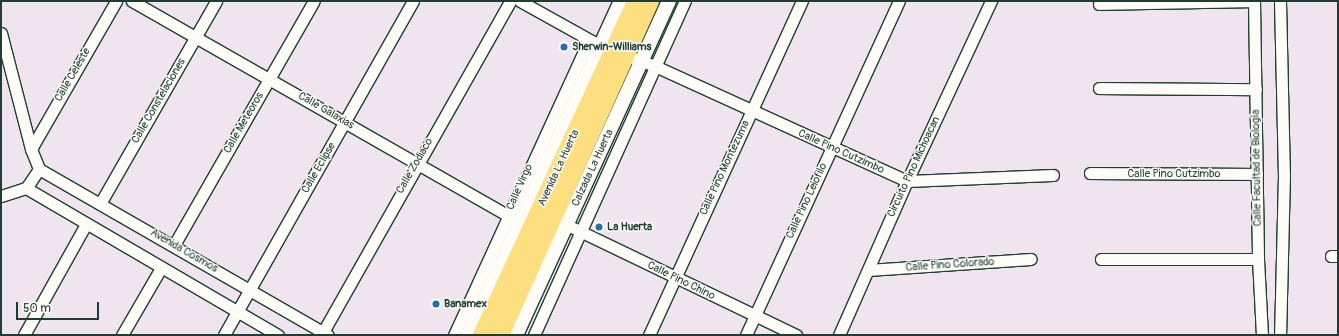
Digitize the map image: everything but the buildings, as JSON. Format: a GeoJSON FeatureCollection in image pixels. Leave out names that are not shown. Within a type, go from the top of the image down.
{"type":"FeatureCollection","features":[{"type":"Feature","properties":{"kind":"main road","name":"Avenida La Huerta"},"geometry":{"type":"LineString","coordinates":[[482,335],[526,225],[607,48],[636,1]]}},
{"type":"Feature","properties":{"kind":"main road","name":"Avenida La Huerta"},"geometry":{"type":"LineString","coordinates":[[500,335],[560,222],[607,48],[650,1]]}},
{"type":"Feature","properties":{"kind":"street","name":"Calle Celeste"},"geometry":{"type":"LineString","coordinates":[[31,149],[116,1]]}},
{"type":"Feature","properties":{"kind":"street","name":"Calle Galaxias"},"geometry":{"type":"LineString","coordinates":[[132,1],[526,225]]}},
{"type":"Feature","properties":{"kind":"street","name":"Calle Constelaciones"},"geometry":{"type":"LineString","coordinates":[[101,202],[216,1]]}},
{"type":"Feature","properties":{"kind":"street","name":"Calle Meteoros"},"geometry":{"type":"LineString","coordinates":[[174,245],[314,1]]}},
{"type":"Feature","properties":{"kind":"street","name":"Calle Eclipse"},"geometry":{"type":"LineString","coordinates":[[224,335],[413,1]]}},
{"type":"Feature","properties":{"kind":"street","name":"Calle Zodiaco"},"geometry":{"type":"LineString","coordinates":[[325,333],[417,163],[510,1]]}},
{"type":"Feature","properties":{"kind":"street","name":"Calle Pino Cutzimbo"},"geometry":{"type":"LineString","coordinates":[[520,1],[607,48],[649,64],[906,181],[1053,175]]}},
{"type":"Feature","properties":{"kind":"street"},"geometry":{"type":"LineString","coordinates":[[607,48],[621,1]]}},
{"type":"Feature","properties":{"kind":"street","name":"Calzada La Huerta"},"geometry":{"type":"LineString","coordinates":[[534,335],[582,231],[649,64],[669,1]]}},
{"type":"Feature","properties":{"kind":"street","name":"Calzada La Huerta"},"geometry":{"type":"LineString","coordinates":[[516,335],[560,222],[685,1]]}},
{"type":"Feature","properties":{"kind":"street","name":"Calle Pino Montezuma"},"geometry":{"type":"LineString","coordinates":[[649,335],[802,1]]}},
{"type":"Feature","properties":{"kind":"street","name":"Calle Pino Leiofilo"},"geometry":{"type":"LineString","coordinates":[[746,335],[899,1]]}},
{"type":"Feature","properties":{"kind":"street","name":"Circuito Pino Michoacan"},"geometry":{"type":"LineString","coordinates":[[839,335],[906,181],[991,1]]}},
{"type":"Feature","properties":{"kind":"street"},"geometry":{"type":"LineString","coordinates":[[1099,4],[1254,1]]}},
{"type":"Feature","properties":{"kind":"street","name":"Calle Facultad de Biología"},"geometry":{"type":"LineString","coordinates":[[1254,1],[1258,259],[1262,335]]}},
{"type":"Feature","properties":{"kind":"street"},"geometry":{"type":"LineString","coordinates":[[1280,1],[1284,175],[1280,335]]}},
{"type":"Feature","properties":{"kind":"street"},"geometry":{"type":"LineString","coordinates":[[1,32],[31,149],[39,169],[26,188],[4,195],[1,206]]}},
{"type":"Feature","properties":{"kind":"street","name":"Calle Virgo"},"geometry":{"type":"LineString","coordinates":[[454,335],[508,214],[607,48]]}},
{"type":"Feature","properties":{"kind":"street"},"geometry":{"type":"LineString","coordinates":[[1099,88],[1256,89]]}},
{"type":"Feature","properties":{"kind":"street","name":"Avenida Cosmos"},"geometry":{"type":"LineString","coordinates":[[39,169],[101,202],[325,333]]}},
{"type":"Feature","properties":{"kind":"street","name":"Calle Pino Cutzimbo"},"geometry":{"type":"LineString","coordinates":[[1090,173],[1257,174]]}},
{"type":"Feature","properties":{"kind":"street"},"geometry":{"type":"LineString","coordinates":[[26,188],[278,335]]}},
{"type":"Feature","properties":{"kind":"street","name":"Calle Pino Chino"},"geometry":{"type":"LineString","coordinates":[[560,222],[582,231],[675,278],[796,335]]}},
{"type":"Feature","properties":{"kind":"street"},"geometry":{"type":"LineString","coordinates":[[24,335],[86,224]]}},
{"type":"Feature","properties":{"kind":"street"},"geometry":{"type":"LineString","coordinates":[[468,335],[526,225]]}},
{"type":"Feature","properties":{"kind":"street","name":"Calle Pino Colorado"},"geometry":{"type":"LineString","coordinates":[[868,270],[1031,259]]}},
{"type":"Feature","properties":{"kind":"street"},"geometry":{"type":"LineString","coordinates":[[1101,259],[1258,259]]}},
{"type":"Feature","properties":{"kind":"street"},"geometry":{"type":"LineString","coordinates":[[122,335],[161,268]]}},
{"type":"Feature","properties":{"kind":"place","name":"Sherwin-Williams"},"geometry":{"type":"Point","coordinates":[564,47]}},
{"type":"Feature","properties":{"kind":"place","name":"La Huerta"},"geometry":{"type":"Point","coordinates":[599,227]}},
{"type":"Feature","properties":{"kind":"place","name":"Banamex"},"geometry":{"type":"Point","coordinates":[436,304]}}]}
